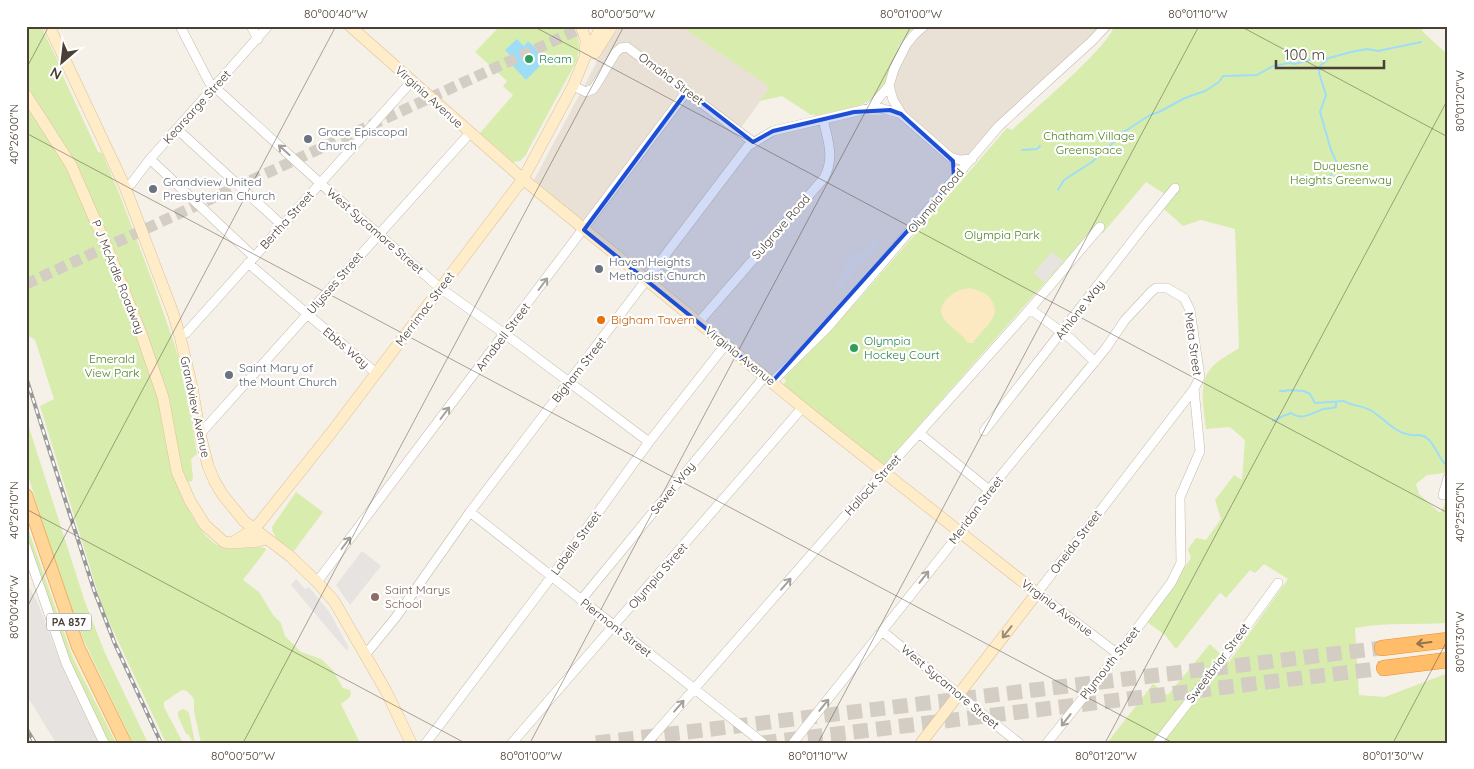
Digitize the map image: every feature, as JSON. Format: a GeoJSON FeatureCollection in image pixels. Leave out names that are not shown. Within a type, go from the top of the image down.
{"type":"FeatureCollection","features":[{"type":"Feature","properties":{"kind":"highway"},"geometry":{"type":"LineString","coordinates":[[1382,648],[1448,640]]}},
{"type":"Feature","properties":{"kind":"highway"},"geometry":{"type":"LineString","coordinates":[[1384,668],[1448,660]]}},
{"type":"Feature","properties":{"kind":"main road","name":"PA 837"},"geometry":{"type":"LineString","coordinates":[[26,495],[78,647],[125,743]]}},
{"type":"Feature","properties":{"kind":"street","name":"Grandview Avenue"},"geometry":{"type":"LineString","coordinates":[[48,26],[124,186],[180,336],[208,466],[218,487],[244,521],[290,557],[334,601],[386,691],[411,743]]}},
{"type":"Feature","properties":{"kind":"street","name":"West Sycamore Street"},"geometry":{"type":"LineString","coordinates":[[180,26],[209,82],[320,183],[440,288],[505,334],[649,442]]}},
{"type":"Feature","properties":{"kind":"street"},"geometry":{"type":"LineString","coordinates":[[251,26],[258,38]]}},
{"type":"Feature","properties":{"kind":"street","name":"Kearsarge Street"},"geometry":{"type":"LineString","coordinates":[[124,186],[131,184],[150,159],[268,26]]}},
{"type":"Feature","properties":{"kind":"street","name":"Virginia Avenue"},"geometry":{"type":"LineString","coordinates":[[350,26],[470,133],[584,230],[726,344],[802,408],[1037,593],[1118,654]]}},
{"type":"Feature","properties":{"kind":"street"},"geometry":{"type":"LineString","coordinates":[[581,26],[586,40],[585,57]]}},
{"type":"Feature","properties":{"kind":"street","name":"Merrimac Street"},"geometry":{"type":"LineString","coordinates":[[254,529],[331,433],[523,179],[602,26]]}},
{"type":"Feature","properties":{"kind":"street","name":"Merrimac Street"},"geometry":{"type":"LineString","coordinates":[[575,81],[589,64],[612,26]]}},
{"type":"Feature","properties":{"kind":"street"},"geometry":{"type":"LineString","coordinates":[[870,108],[889,86],[894,69],[906,45],[924,26]]}},
{"type":"Feature","properties":{"kind":"street","name":"Olympia Road"},"geometry":{"type":"LineString","coordinates":[[768,379],[828,327],[999,126],[1106,26]]}},
{"type":"Feature","properties":{"kind":"street","name":"Omaha Street"},"geometry":{"type":"LineString","coordinates":[[575,81],[586,92],[593,89],[616,52],[624,47],[631,49],[753,142]]}},
{"type":"Feature","properties":{"kind":"street","name":"Bertha Street"},"geometry":{"type":"LineString","coordinates":[[180,336],[186,333],[412,81]]}},
{"type":"Feature","properties":{"kind":"street"},"geometry":{"type":"LineString","coordinates":[[889,86],[893,100],[901,114]]}},
{"type":"Feature","properties":{"kind":"street","name":"Amabell Street"},"geometry":{"type":"LineString","coordinates":[[317,582],[687,91]]}},
{"type":"Feature","properties":{"kind":"street","name":"P J McArdle Roadway"},"geometry":{"type":"LineString","coordinates":[[26,96],[71,165],[108,250],[142,336],[163,397],[177,472],[190,501],[205,525],[216,537],[224,542],[232,543]]}},
{"type":"Feature","properties":{"kind":"street","name":"Bigham Street"},"geometry":{"type":"LineString","coordinates":[[365,655],[396,617],[470,512],[735,162],[753,142],[773,131],[870,108],[885,109],[901,114],[950,156]]}},
{"type":"Feature","properties":{"kind":"street","name":"Sulgrave Road"},"geometry":{"type":"LineString","coordinates":[[699,322],[824,178],[831,154],[823,119]]}},
{"type":"Feature","properties":{"kind":"street"},"geometry":{"type":"LineString","coordinates":[[177,128],[283,226]]}},
{"type":"Feature","properties":{"kind":"street","name":"Ulysses Street"},"geometry":{"type":"LineString","coordinates":[[200,434],[470,133]]}},
{"type":"Feature","properties":{"kind":"street"},"geometry":{"type":"LineString","coordinates":[[950,156],[960,160],[972,159]]}},
{"type":"Feature","properties":{"kind":"street"},"geometry":{"type":"LineString","coordinates":[[950,156],[954,167],[954,179]]}},
{"type":"Feature","properties":{"kind":"street","name":"Ebbs Way"},"geometry":{"type":"LineString","coordinates":[[150,159],[307,315],[376,373]]}},
{"type":"Feature","properties":{"kind":"street","name":"Athlone Way"},"geometry":{"type":"LineString","coordinates":[[984,431],[1175,188]]}},
{"type":"Feature","properties":{"kind":"street","name":"Hallock Street"},"geometry":{"type":"LineString","coordinates":[[647,743],[1100,227]]}},
{"type":"Feature","properties":{"kind":"street","name":"Meridan Street"},"geometry":{"type":"LineString","coordinates":[[793,743],[960,532],[989,490],[1114,338],[1126,320],[1156,288],[1167,288]]}},
{"type":"Feature","properties":{"kind":"street","name":"Meta Street"},"geometry":{"type":"LineString","coordinates":[[1167,288],[1184,298],[1190,310],[1200,377],[1194,389],[1200,451],[1180,497],[1181,563],[1171,583]]}},
{"type":"Feature","properties":{"kind":"street"},"geometry":{"type":"LineString","coordinates":[[1030,309],[1078,345],[1094,362]]}},
{"type":"Feature","properties":{"kind":"street","name":"Labelle Street"},"geometry":{"type":"LineString","coordinates":[[426,743],[552,576],[649,442],[726,344]]}},
{"type":"Feature","properties":{"kind":"street","name":"Sewer Way"},"geometry":{"type":"LineString","coordinates":[[581,600],[768,379]]}},
{"type":"Feature","properties":{"kind":"street","name":"Oneida Street"},"geometry":{"type":"LineString","coordinates":[[921,743],[1194,389]]}},
{"type":"Feature","properties":{"kind":"street","name":"Olympia Street"},"geometry":{"type":"LineString","coordinates":[[512,743],[802,408]]}},
{"type":"Feature","properties":{"kind":"street"},"geometry":{"type":"LineString","coordinates":[[919,433],[989,490]]}},
{"type":"Feature","properties":{"kind":"street"},"geometry":{"type":"LineString","coordinates":[[1443,495],[1448,478]]}},
{"type":"Feature","properties":{"kind":"street","name":"Piermont Street"},"geometry":{"type":"LineString","coordinates":[[470,512],[695,688],[762,743]]}},
{"type":"Feature","properties":{"kind":"street"},"geometry":{"type":"LineString","coordinates":[[232,543],[254,529]]}},
{"type":"Feature","properties":{"kind":"street"},"geometry":{"type":"LineString","coordinates":[[232,543],[259,542],[266,539]]}},
{"type":"Feature","properties":{"kind":"street"},"geometry":{"type":"LineString","coordinates":[[26,547],[66,663],[104,743]]}},
{"type":"Feature","properties":{"kind":"street","name":"Plymouth Street"},"geometry":{"type":"LineString","coordinates":[[1047,743],[1118,654],[1171,583]]}},
{"type":"Feature","properties":{"kind":"street","name":"Sweetbriar Street"},"geometry":{"type":"LineString","coordinates":[[1158,743],[1278,583]]}},
{"type":"Feature","properties":{"kind":"street","name":"West Sycamore Street"},"geometry":{"type":"LineString","coordinates":[[882,631],[1018,743]]}},
{"type":"Feature","properties":{"kind":"highlighted area"},"geometry":{"type":"Polygon","coordinates":[[[687,91],[753,142],[773,131],[854,112],[890,110],[901,114],[953,161],[954,179],[772,382],[584,230],[687,91]]]}},
{"type":"Feature","properties":{"kind":"shaded area"},"geometry":{"type":"Polygon","coordinates":[[[621,26],[690,26],[773,84],[737,133],[755,145],[769,136],[849,115],[884,115],[895,119],[903,110],[893,91],[896,73],[905,53],[929,26],[1102,26],[1049,77],[827,321],[771,376],[534,180],[609,39],[621,26]]]}},
{"type":"Feature","properties":{"kind":"shaded area"},"geometry":{"type":"Polygon","coordinates":[[[874,239],[880,244],[840,289],[834,285],[847,270],[842,266],[857,249],[862,253],[874,239]]]}},
{"type":"Feature","properties":{"kind":"shaded area"},"geometry":{"type":"Polygon","coordinates":[[[1052,252],[1063,261],[1044,282],[1034,273],[1052,252]]]}},
{"type":"Feature","properties":{"kind":"shaded area"},"geometry":{"type":"Polygon","coordinates":[[[362,551],[381,566],[350,605],[336,585],[362,551]]]}},
{"type":"Feature","properties":{"kind":"shaded area"},"geometry":{"type":"Polygon","coordinates":[[[296,579],[305,589],[309,587],[330,613],[349,648],[346,650],[291,585],[296,579]]]}},
{"type":"Feature","properties":{"kind":"shaded area"},"geometry":{"type":"Polygon","coordinates":[[[26,582],[37,601],[61,664],[99,743],[56,743],[26,694],[26,582]]]}},
{"type":"Feature","properties":{"kind":"green space","name":"Emerald View Park"},"geometry":{"type":"Polygon","coordinates":[[[26,26],[41,26],[98,152],[102,153],[152,280],[174,343],[182,369],[197,454],[191,459],[192,481],[187,482],[180,464],[171,469],[185,503],[199,527],[216,544],[230,549],[265,548],[266,550],[243,580],[259,592],[273,615],[281,623],[285,636],[301,652],[321,659],[332,669],[343,688],[350,690],[350,697],[341,704],[360,743],[201,743],[194,711],[194,699],[187,691],[182,690],[164,702],[164,707],[183,743],[166,743],[103,609],[40,406],[54,399],[35,340],[26,334],[26,26]]]}},
{"type":"Feature","properties":{"kind":"green space"},"geometry":{"type":"Polygon","coordinates":[[[500,26],[569,27],[576,33],[579,42],[577,60],[525,156],[520,161],[513,162],[480,133],[513,95],[503,86],[507,81],[475,52],[500,26]]]}},
{"type":"Feature","properties":{"kind":"green space"},"geometry":{"type":"Polygon","coordinates":[[[680,26],[914,26],[898,47],[900,49],[891,72],[879,93],[863,104],[815,116],[782,96],[760,101],[770,87],[680,26]]]}},
{"type":"Feature","properties":{"kind":"green space"},"geometry":{"type":"Polygon","coordinates":[[[1114,26],[1421,26],[1423,32],[1448,55],[1448,464],[1445,473],[1427,475],[1416,484],[1419,494],[1440,513],[1448,498],[1448,623],[1390,624],[1355,628],[1359,695],[1385,697],[1448,673],[1448,743],[1107,743],[1153,684],[1168,695],[1210,644],[1229,662],[1288,579],[1264,564],[1255,573],[1250,570],[1226,598],[1221,593],[1219,594],[1176,649],[1165,635],[1147,622],[1191,558],[1188,549],[1196,538],[1206,540],[1221,519],[1215,500],[1234,475],[1242,480],[1245,440],[1230,427],[1206,429],[1203,405],[1203,388],[1208,372],[1219,361],[1239,348],[1235,229],[1201,220],[1183,226],[1163,208],[1171,198],[1146,182],[1103,233],[1095,226],[884,465],[783,385],[786,381],[784,378],[859,299],[1007,128],[1012,130],[1069,79],[1099,48],[1114,26]]]}},
{"type":"Feature","properties":{"kind":"green space"},"geometry":{"type":"Polygon","coordinates":[[[26,418],[85,602],[105,653],[148,743],[133,743],[84,641],[57,569],[26,469],[26,418]]]}},
{"type":"Feature","properties":{"kind":"green space"},"geometry":{"type":"Polygon","coordinates":[[[296,492],[323,512],[294,551],[274,535],[272,527],[296,492]]]}},
{"type":"Feature","properties":{"kind":"green space"},"geometry":{"type":"Polygon","coordinates":[[[26,523],[73,658],[116,743],[110,743],[103,732],[69,659],[34,561],[26,533],[26,523]]]}},
{"type":"Feature","properties":{"kind":"green space"},"geometry":{"type":"Polygon","coordinates":[[[182,709],[189,713],[195,743],[186,734],[178,716],[178,712],[182,709]]]}},
{"type":"Feature","properties":{"kind":"sand"},"geometry":{"type":"Polygon","coordinates":[[[970,288],[987,295],[995,308],[989,324],[973,343],[968,343],[943,318],[941,312],[942,306],[951,295],[960,290],[970,288]]]}},
{"type":"Feature","properties":{"kind":"water","name":"Ream"},"geometry":{"type":"Polygon","coordinates":[[[517,39],[524,46],[528,41],[547,59],[526,80],[509,62],[513,58],[505,50],[517,39]]]}},
{"type":"Feature","properties":{"kind":"waterway"},"geometry":{"type":"LineString","coordinates":[[1321,182],[1329,177],[1337,163],[1331,150],[1320,112],[1326,95],[1319,73],[1320,66],[1329,58],[1351,52],[1367,49],[1378,51],[1421,42]]}},
{"type":"Feature","properties":{"kind":"waterway"},"geometry":{"type":"LineString","coordinates":[[1058,190],[1064,180],[1092,162],[1116,140],[1119,134],[1150,115],[1185,98],[1205,91],[1219,82],[1223,76],[1257,75],[1273,66],[1329,58]]}},
{"type":"Feature","properties":{"kind":"waterway"},"geometry":{"type":"LineString","coordinates":[[1022,150],[1037,149],[1040,146]]}},
{"type":"Feature","properties":{"kind":"waterway"},"geometry":{"type":"LineString","coordinates":[[1287,390],[1304,391],[1310,394],[1315,403],[1344,401],[1367,408],[1398,431],[1426,437],[1446,465]]}},
{"type":"Feature","properties":{"kind":"waterway"},"geometry":{"type":"LineString","coordinates":[[1280,391],[1286,391]]}},
{"type":"Feature","properties":{"kind":"waterway"},"geometry":{"type":"LineString","coordinates":[[1286,415],[1291,413],[1307,416],[1323,409],[1336,407],[1336,403]]}},
{"type":"Feature","properties":{"kind":"waterway"},"geometry":{"type":"LineString","coordinates":[[1273,421],[1285,415]]}},
{"type":"Feature","properties":{"kind":"tunnel"},"geometry":{"type":"LineString","coordinates":[[26,284],[586,26]]}},
{"type":"Feature","properties":{"kind":"tunnel"},"geometry":{"type":"LineString","coordinates":[[596,743],[1382,648]]}},
{"type":"Feature","properties":{"kind":"tunnel"},"geometry":{"type":"LineString","coordinates":[[762,743],[1384,668]]}},
{"type":"Feature","properties":{"kind":"railway"},"geometry":{"type":"LineString","coordinates":[[26,377],[94,590],[115,644],[161,743]]}},
{"type":"Feature","properties":{"kind":"railway"},"geometry":{"type":"LineString","coordinates":[[26,728],[35,743]]}},
{"type":"Feature","properties":{"kind":"place","name":"Ream"},"geometry":{"type":"Point","coordinates":[529,59]}},
{"type":"Feature","properties":{"kind":"place","name":"Grace Episcopal Church"},"geometry":{"type":"Point","coordinates":[308,139]}},
{"type":"Feature","properties":{"kind":"place","name":"Grandview United Presbyterian Church"},"geometry":{"type":"Point","coordinates":[153,189]}},
{"type":"Feature","properties":{"kind":"place","name":"Haven Heights Methodist Church"},"geometry":{"type":"Point","coordinates":[599,269]}},
{"type":"Feature","properties":{"kind":"place","name":"Bigham Tavern"},"geometry":{"type":"Point","coordinates":[601,320]}},
{"type":"Feature","properties":{"kind":"place","name":"Olympia Hockey Court"},"geometry":{"type":"Point","coordinates":[854,348]}},
{"type":"Feature","properties":{"kind":"place","name":"Saint Mary of the Mount Church"},"geometry":{"type":"Point","coordinates":[229,375]}},
{"type":"Feature","properties":{"kind":"place","name":"Saint Marys School"},"geometry":{"type":"Point","coordinates":[375,597]}},
{"type":"Feature","properties":{"kind":"park label","name":"Chatham Village Greenspace"},"geometry":{"type":"Point","coordinates":[1089,143]}},
{"type":"Feature","properties":{"kind":"park label","name":"Duquesne Heights Greenway"},"geometry":{"type":"Point","coordinates":[1341,173]}},
{"type":"Feature","properties":{"kind":"park label","name":"Olympia Park"},"geometry":{"type":"Point","coordinates":[1002,235]}}]}
